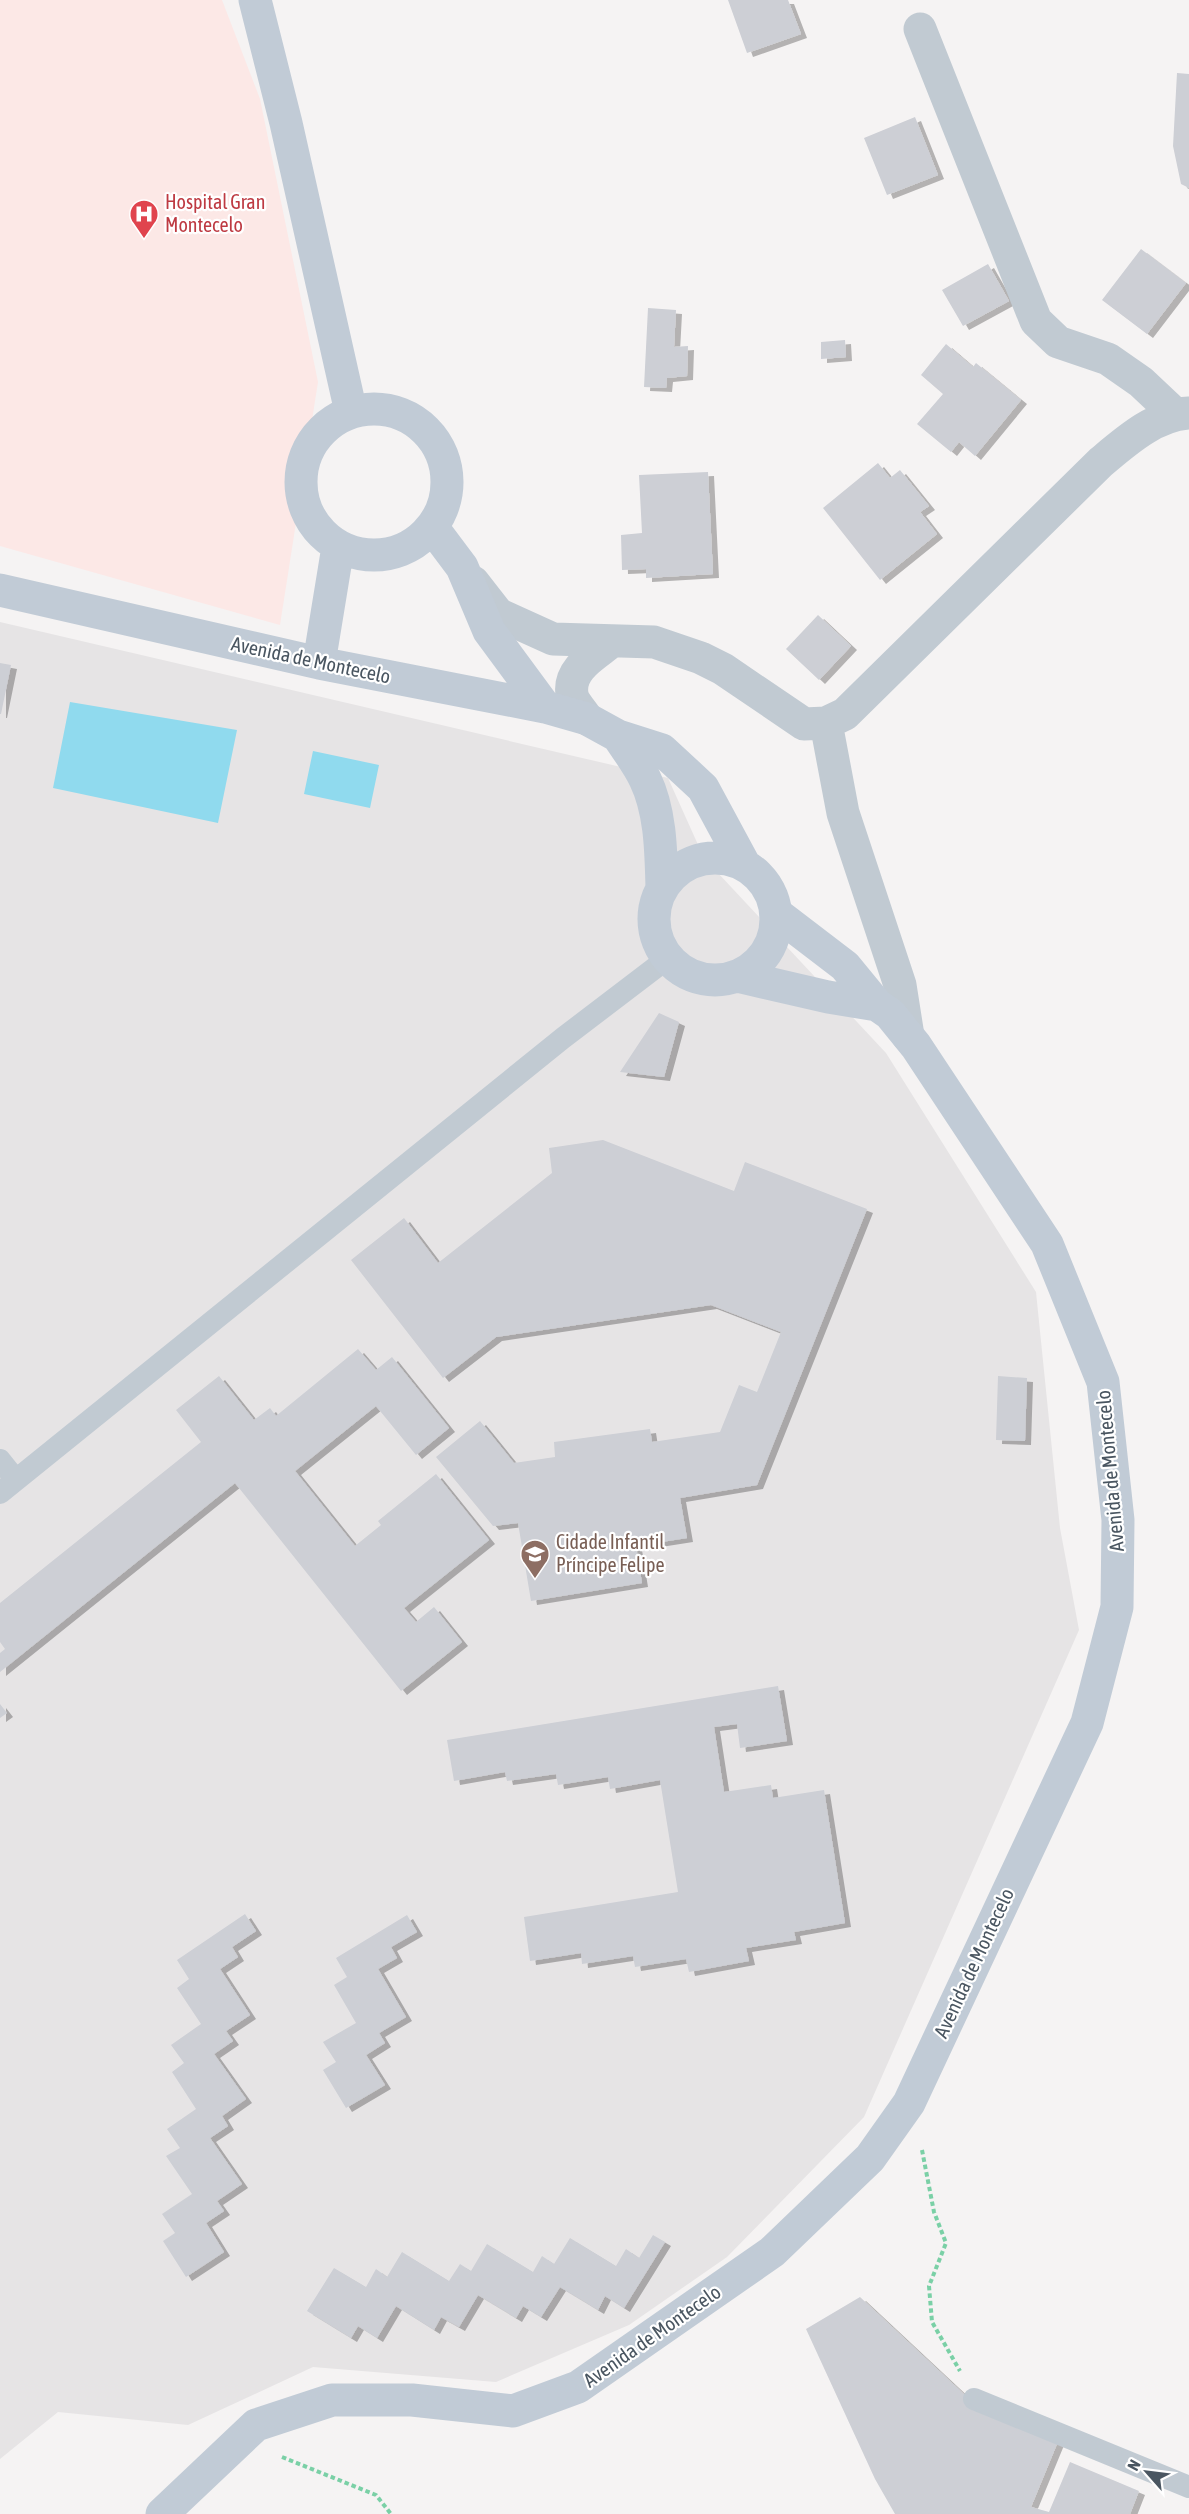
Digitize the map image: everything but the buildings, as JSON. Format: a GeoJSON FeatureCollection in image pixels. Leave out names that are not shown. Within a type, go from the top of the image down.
{"type":"FeatureCollection","features":[{"type":"Feature","properties":{"kind":"street"},"geometry":{"type":"LineString","coordinates":[[255,0],[289,134],[351,412]]}},
{"type":"Feature","properties":{"kind":"street"},"geometry":{"type":"LineString","coordinates":[[432,526],[498,614],[553,639],[654,642],[701,658],[723,669],[804,724],[826,723],[845,714],[1101,462],[1133,435],[1182,414],[1108,359],[1058,342],[1036,321],[920,29]]}},
{"type":"Feature","properties":{"kind":"street"},"geometry":{"type":"LineString","coordinates":[[374,408],[396,412],[418,422],[434,439],[444,460],[448,483],[443,506],[432,526],[418,541],[399,551],[379,556],[358,554],[338,547],[315,526],[306,512],[300,488],[302,464],[312,441],[329,423],[351,412],[374,408]]}},
{"type":"Feature","properties":{"kind":"street"},"geometry":{"type":"LineString","coordinates":[[319,663],[338,547]]}},
{"type":"Feature","properties":{"kind":"street"},"geometry":{"type":"LineString","coordinates":[[462,567],[489,631],[544,707]]}},
{"type":"Feature","properties":{"kind":"street","name":"Avenida de Montecelo"},"geometry":{"type":"LineString","coordinates":[[0,591],[319,663],[544,707],[587,719],[618,736],[662,750],[704,788],[744,864]]}},
{"type":"Feature","properties":{"kind":"street"},"geometry":{"type":"LineString","coordinates":[[587,719],[572,696],[573,677],[585,663],[611,642]]}},
{"type":"Feature","properties":{"kind":"street"},"geometry":{"type":"LineString","coordinates":[[826,723],[843,813],[900,985],[908,1036]]}},
{"type":"Feature","properties":{"kind":"street","name":"Avenida de Montecelo"},"geometry":{"type":"LineString","coordinates":[[618,736],[645,779],[653,801],[661,850],[662,888]]}},
{"type":"Feature","properties":{"kind":"street"},"geometry":{"type":"LineString","coordinates":[[704,858],[725,858],[744,864],[761,877],[772,894],[777,914],[775,935],[767,952],[754,966],[737,976],[719,980],[699,978],[682,971],[668,958],[657,939],[653,918],[657,897],[662,888],[668,879],[685,865],[704,858]]}},
{"type":"Feature","properties":{"kind":"street","name":"Avenida de Montecelo"},"geometry":{"type":"LineString","coordinates":[[162,2514],[256,2425],[332,2400],[412,2400],[513,2411],[578,2387],[772,2252],[870,2158],[909,2103],[1087,1723],[1117,1607],[1119,1520],[1103,1382],[1047,1244],[908,1036],[890,1014],[877,1005],[845,966],[777,914]]}},
{"type":"Feature","properties":{"kind":"street"},"geometry":{"type":"LineString","coordinates":[[737,976],[828,997],[877,1005]]}},
{"type":"Feature","properties":{"kind":"lane"},"geometry":{"type":"LineString","coordinates":[[0,1460],[8,1486],[563,1038],[668,958]]}},
{"type":"Feature","properties":{"kind":"lane"},"geometry":{"type":"LineString","coordinates":[[974,2399],[1189,2487]]}},
{"type":"Feature","properties":{"kind":"path"},"geometry":{"type":"LineString","coordinates":[[909,2103],[921,2147],[934,2212],[946,2243],[929,2286],[932,2322],[974,2399]]}},
{"type":"Feature","properties":{"kind":"path"},"geometry":{"type":"LineString","coordinates":[[256,2425],[278,2455],[376,2495],[391,2514]]}},
{"type":"Feature","properties":{"kind":"shaded area","name":"Hospital Gran Montecelo"},"geometry":{"type":"Polygon","coordinates":[[[0,0],[222,0],[260,99],[318,382],[280,625],[0,546],[0,0]]]}},
{"type":"Feature","properties":{"kind":"shaded area","name":"Cidade Infantil Príncipe Felipe"},"geometry":{"type":"Polygon","coordinates":[[[0,622],[668,778],[704,858],[886,1053],[1036,1292],[1060,1528],[1079,1630],[864,2117],[727,2257],[629,2325],[496,2382],[313,2367],[188,2425],[58,2412],[0,2459],[0,622]]]}},
{"type":"Feature","properties":{"kind":"water"},"geometry":{"type":"Polygon","coordinates":[[[70,702],[237,730],[218,823],[53,788],[70,702]]]}},
{"type":"Feature","properties":{"kind":"water"},"geometry":{"type":"Polygon","coordinates":[[[313,751],[379,765],[370,808],[304,794],[313,751]]]}},
{"type":"Feature","properties":{"kind":"place","name":"Hospital Gran Montecelo"},"geometry":{"type":"Point","coordinates":[144,240]}},
{"type":"Feature","properties":{"kind":"place","name":"Cidade Infantil Príncipe Felipe"},"geometry":{"type":"Point","coordinates":[535,1580]}}]}
